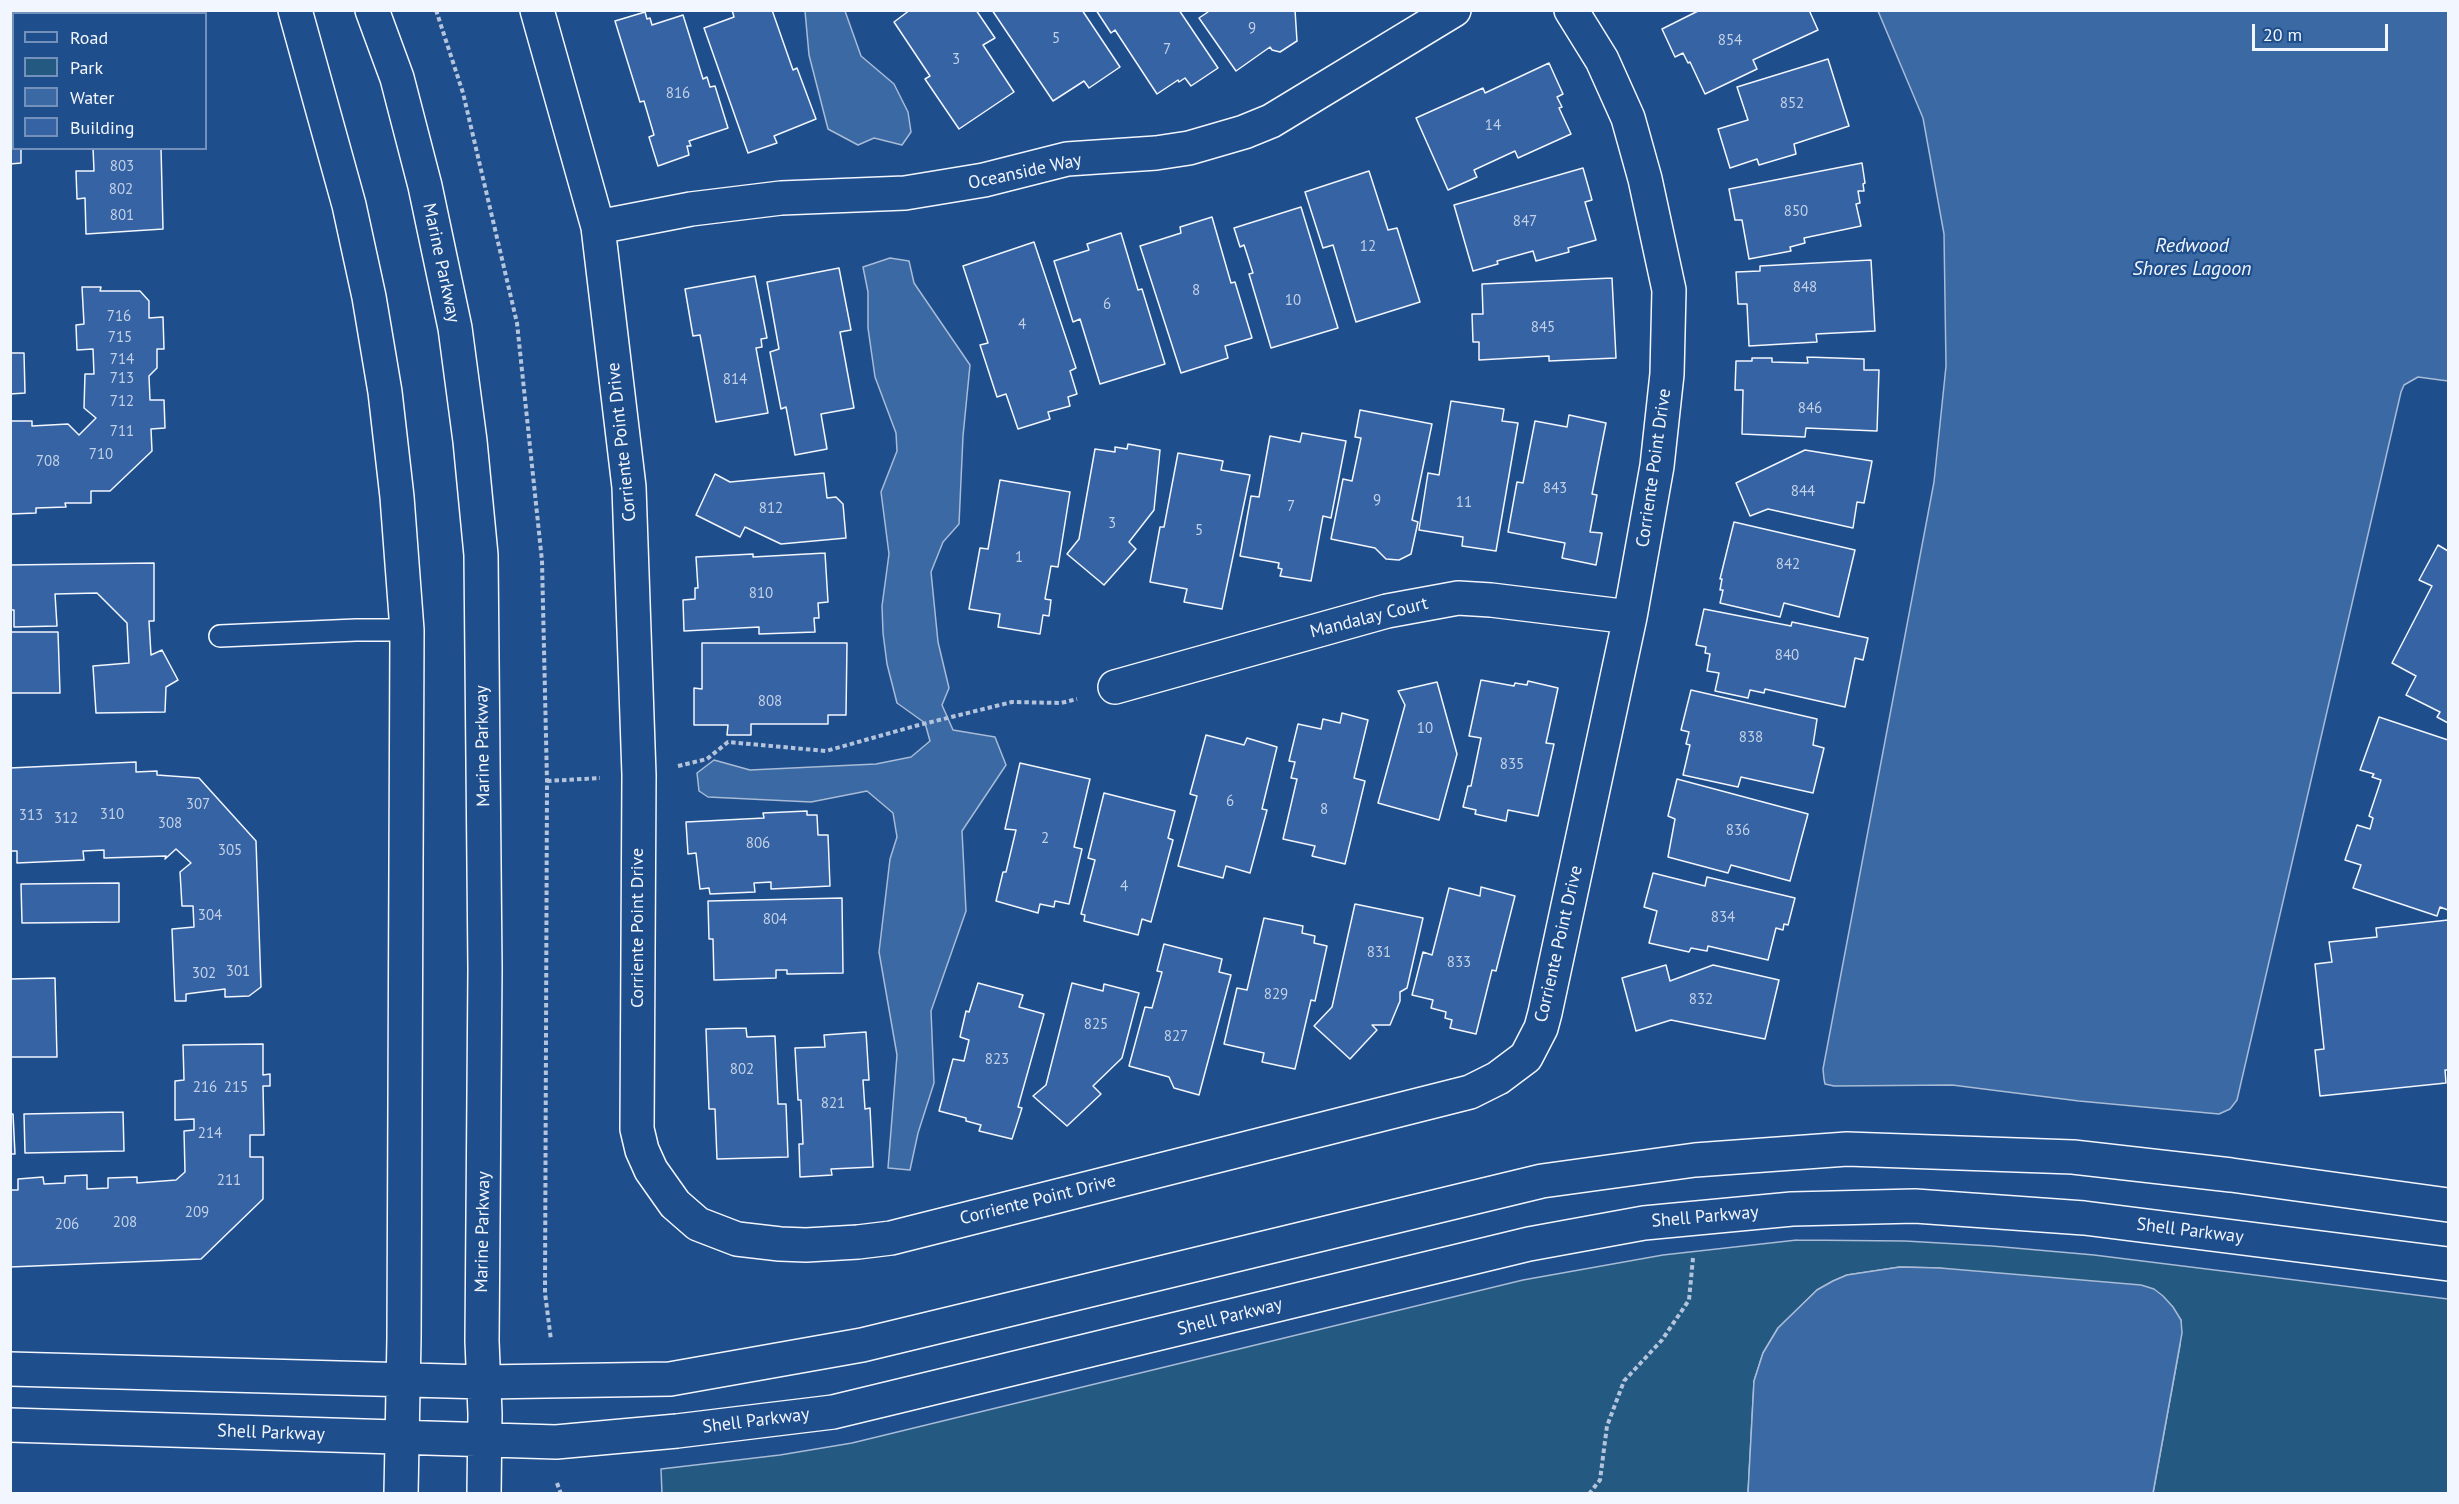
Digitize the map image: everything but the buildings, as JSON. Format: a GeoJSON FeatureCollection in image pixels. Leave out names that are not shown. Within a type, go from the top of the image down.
{"type":"FeatureCollection","features":[{"type":"Feature","properties":{"kind":"street"},"geometry":{"type":"LineString","coordinates":[[295,10],[349,205],[369,297],[397,497],[407,630],[401,1494]]}},
{"type":"Feature","properties":{"kind":"street","name":"Marine Parkway"},"geometry":{"type":"LineString","coordinates":[[372,10],[397,78],[417,154],[455,328],[470,441],[481,555],[485,969],[482,1341],[484,1494]]}},
{"type":"Feature","properties":{"kind":"street","name":"Corriente Point Drive"},"geometry":{"type":"LineString","coordinates":[[537,10],[598,227],[629,487],[639,776],[636,1112],[642,1150],[651,1170],[670,1199],[690,1219],[723,1235],[789,1245],[891,1238],[1470,1092],[1498,1078],[1526,1057],[1541,1028],[1545,1013],[1630,617],[1657,466],[1667,374],[1669,290],[1645,180],[1628,118],[1602,60],[1571,10]]}},
{"type":"Feature","properties":{"kind":"street","name":"Oceanside Way"},"geometry":{"type":"LineString","coordinates":[[598,227],[691,209],[781,198],[905,193],[984,180],[1067,159],[1156,153],[1189,148],[1271,122],[1454,10]]}},
{"type":"Feature","properties":{"kind":"street","name":"Mandalay Court"},"geometry":{"type":"LineString","coordinates":[[1115,687],[1387,612],[1458,598],[1630,617]]}},
{"type":"Feature","properties":{"kind":"street"},"geometry":{"type":"LineString","coordinates":[[10,1369],[484,1382],[670,1379],[862,1345],[1542,1181],[1695,1160],[1847,1149],[2073,1157],[2231,1175],[2448,1205]]}},
{"type":"Feature","properties":{"kind":"street","name":"Shell Parkway"},"geometry":{"type":"LineString","coordinates":[[10,1425],[556,1442],[678,1431],[833,1412],[1529,1244],[1644,1223],[1792,1209],[1915,1206],[2084,1218],[2448,1264]]}},
{"type":"Feature","properties":{"kind":"lane"},"geometry":{"type":"LineString","coordinates":[[220,636],[407,630]]}},
{"type":"Feature","properties":{"kind":"path"},"geometry":{"type":"LineString","coordinates":[[436,10],[463,93],[517,323],[542,561],[547,781],[545,1293],[551,1340]]}},
{"type":"Feature","properties":{"kind":"path"},"geometry":{"type":"LineString","coordinates":[[547,781],[639,776],[706,759],[728,742],[826,751],[1012,702],[1061,703],[1115,687]]}},
{"type":"Feature","properties":{"kind":"path"},"geometry":{"type":"LineString","coordinates":[[1589,1494],[1600,1480],[1607,1426],[1624,1381],[1662,1340],[1689,1299],[1693,1262],[1691,1218]]}},
{"type":"Feature","properties":{"kind":"path"},"geometry":{"type":"LineString","coordinates":[[555,1479],[561,1494]]}},
{"type":"Feature","properties":{"kind":"green space"},"geometry":{"type":"Polygon","coordinates":[[[1797,1240],[1905,1241],[2094,1255],[2448,1299],[2448,1493],[2153,1493],[2180,1345],[2181,1320],[1940,1268],[1900,1267],[1847,1275],[1833,1281],[1817,1290],[1778,1328],[1763,1353],[1754,1381],[1748,1493],[662,1494],[661,1469],[780,1455],[852,1443],[1523,1280],[1663,1255],[1797,1240]]]}},
{"type":"Feature","properties":{"kind":"water"},"geometry":{"type":"Polygon","coordinates":[[[805,11],[845,11],[861,56],[894,84],[908,112],[911,132],[902,145],[874,138],[858,145],[828,129],[809,55],[805,11]]]}},
{"type":"Feature","properties":{"kind":"water","name":"Redwood Shores Lagoon"},"geometry":{"type":"Polygon","coordinates":[[[1878,11],[2448,11],[2448,381],[2418,377],[2404,385],[2401,392],[2237,1100],[2230,1109],[2219,1114],[2079,1101],[1952,1085],[1834,1086],[1825,1084],[1823,1069],[1934,482],[1946,366],[1944,234],[1923,118],[1878,11]]]}},
{"type":"Feature","properties":{"kind":"water"},"geometry":{"type":"Polygon","coordinates":[[[890,258],[909,261],[914,283],[970,365],[963,436],[959,524],[943,542],[931,572],[938,642],[949,688],[942,705],[953,730],[995,737],[1006,765],[962,831],[966,911],[931,1011],[934,1083],[918,1133],[910,1170],[888,1168],[897,1055],[879,952],[890,859],[897,837],[893,813],[867,791],[811,802],[708,797],[699,791],[697,773],[714,760],[750,770],[876,764],[911,757],[930,741],[925,723],[897,703],[887,664],[883,633],[882,606],[889,554],[881,492],[897,451],[896,433],[875,377],[868,328],[868,292],[863,267],[890,258]]]}},
{"type":"Feature","properties":{"kind":"water"},"geometry":{"type":"Polygon","coordinates":[[[1900,1267],[1940,1268],[2141,1285],[2154,1289],[2163,1296],[2181,1320],[2182,1333],[2153,1493],[1748,1493],[1754,1381],[1763,1353],[1778,1328],[1817,1290],[1833,1281],[1847,1275],[1900,1267]]]}}]}
